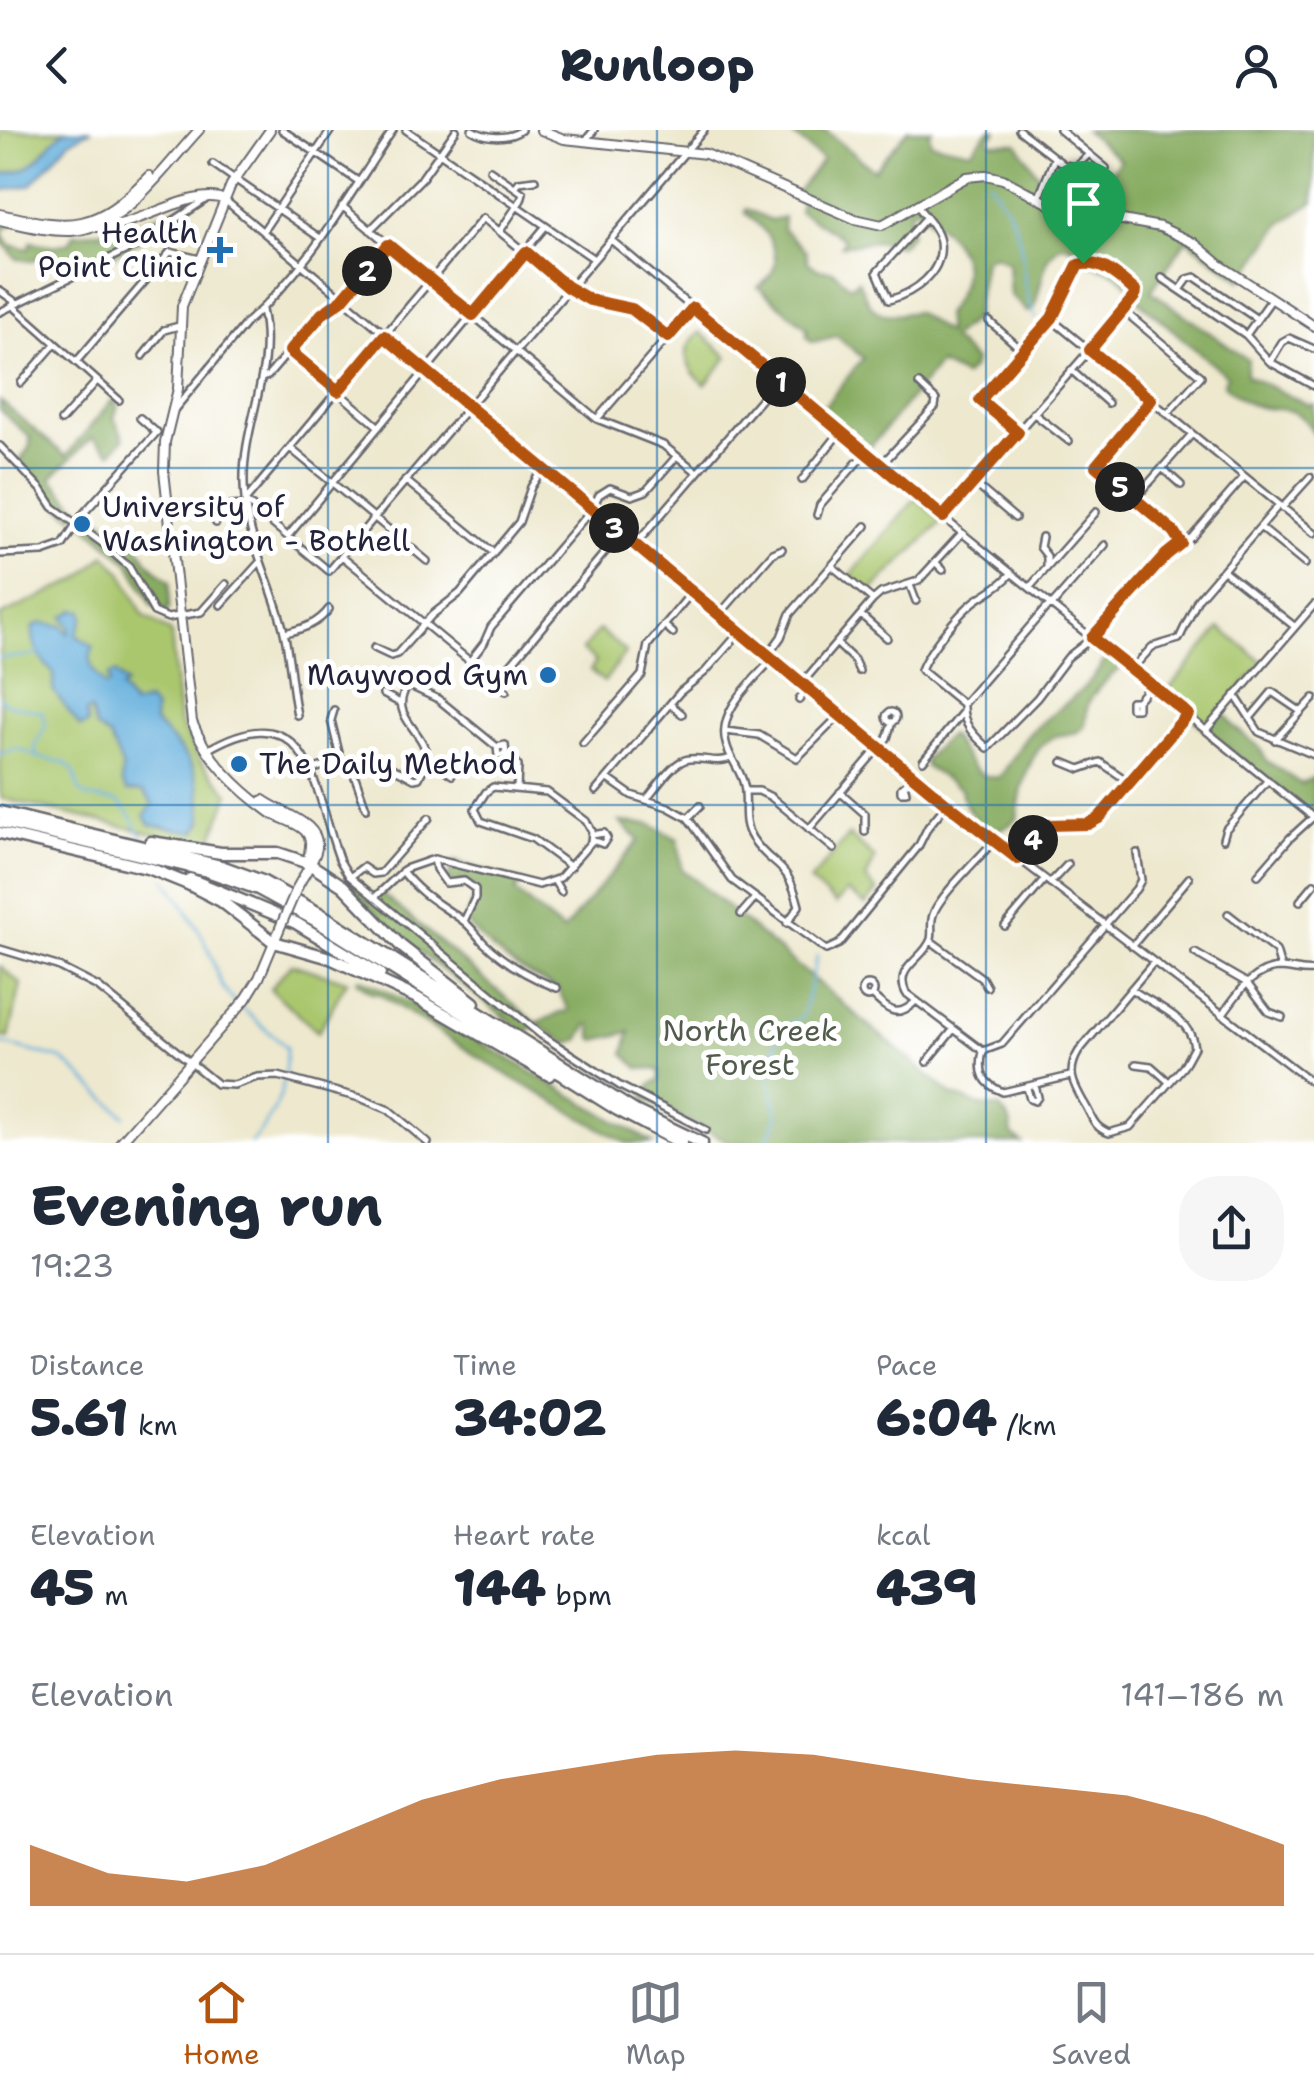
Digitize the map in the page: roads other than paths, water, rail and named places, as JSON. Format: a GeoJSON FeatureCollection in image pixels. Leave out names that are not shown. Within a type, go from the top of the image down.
{"type":"FeatureCollection","features":[{"type":"Feature","properties":{"kind":"highway"},"geometry":{"type":"LineString","coordinates":[[0,818],[66,828],[280,902],[598,1102]]}},
{"type":"Feature","properties":{"kind":"highway"},"geometry":{"type":"LineString","coordinates":[[0,818],[226,877],[283,901],[601,1100],[681,1143]]}},
{"type":"Feature","properties":{"kind":"highway"},"geometry":{"type":"LineString","coordinates":[[0,833],[234,874],[284,895],[622,1106],[698,1143]]}},
{"type":"Feature","properties":{"kind":"highway"},"geometry":{"type":"LineString","coordinates":[[154,859],[204,851],[278,853],[308,863],[342,886],[419,962],[514,1035]]}},
{"type":"Feature","properties":{"kind":"highway"},"geometry":{"type":"LineString","coordinates":[[154,859],[221,901],[274,942],[330,958],[417,998]]}},
{"type":"Feature","properties":{"kind":"highway"},"geometry":{"type":"LineString","coordinates":[[154,859],[296,923],[417,998],[671,1143]]}},
{"type":"Feature","properties":{"kind":"highway"},"geometry":{"type":"LineString","coordinates":[[154,859],[221,866],[280,890],[636,1111],[698,1143]]}},
{"type":"Feature","properties":{"kind":"main road"},"geometry":{"type":"LineString","coordinates":[[91,227],[131,204],[197,130]]}},
{"type":"Feature","properties":{"kind":"main road"},"geometry":{"type":"LineString","coordinates":[[120,1143],[243,1003],[259,978],[316,850],[316,837],[255,800],[207,750],[197,734],[188,707],[164,471],[162,434],[174,410],[178,389],[182,306],[218,198],[270,130]]}},
{"type":"Feature","properties":{"kind":"main road"},"geometry":{"type":"LineString","coordinates":[[542,130],[554,137],[687,150],[723,160],[867,224],[882,225],[977,174],[1003,178],[1056,208],[1160,227],[1314,326]]}},
{"type":"Feature","properties":{"kind":"main road"},"geometry":{"type":"LineString","coordinates":[[0,217],[54,231],[114,228],[195,198],[218,198]]}},
{"type":"Feature","properties":{"kind":"main road"},"geometry":{"type":"LineString","coordinates":[[0,217],[66,225],[116,212]]}},
{"type":"Feature","properties":{"kind":"main road"},"geometry":{"type":"LineString","coordinates":[[116,212],[120,222],[128,224]]}},
{"type":"Feature","properties":{"kind":"street"},"geometry":{"type":"LineString","coordinates":[[282,130],[359,182]]}},
{"type":"Feature","properties":{"kind":"street"},"geometry":{"type":"LineString","coordinates":[[262,232],[331,130]]}},
{"type":"Feature","properties":{"kind":"street"},"geometry":{"type":"LineString","coordinates":[[174,410],[300,265],[394,130]]}},
{"type":"Feature","properties":{"kind":"street"},"geometry":{"type":"LineString","coordinates":[[406,130],[594,259]]}},
{"type":"Feature","properties":{"kind":"street"},"geometry":{"type":"LineString","coordinates":[[370,230],[422,178],[456,130]]}},
{"type":"Feature","properties":{"kind":"street"},"geometry":{"type":"LineString","coordinates":[[472,130],[500,136],[514,135],[520,130]]}},
{"type":"Feature","properties":{"kind":"street"},"geometry":{"type":"LineString","coordinates":[[584,141],[594,130]]}},
{"type":"Feature","properties":{"kind":"street"},"geometry":{"type":"LineString","coordinates":[[245,503],[329,570],[704,130]]}},
{"type":"Feature","properties":{"kind":"street"},"geometry":{"type":"LineString","coordinates":[[1019,130],[1071,168],[1089,154]]}},
{"type":"Feature","properties":{"kind":"street"},"geometry":{"type":"LineString","coordinates":[[1060,130],[1106,168]]}},
{"type":"Feature","properties":{"kind":"street"},"geometry":{"type":"LineString","coordinates":[[1037,200],[1054,158]]}},
{"type":"Feature","properties":{"kind":"street"},"geometry":{"type":"LineString","coordinates":[[213,164],[320,238]]}},
{"type":"Feature","properties":{"kind":"street"},"geometry":{"type":"LineString","coordinates":[[490,170],[523,193],[500,231]]}},
{"type":"Feature","properties":{"kind":"street"},"geometry":{"type":"LineString","coordinates":[[516,186],[535,180]]}},
{"type":"Feature","properties":{"kind":"street"},"geometry":{"type":"LineString","coordinates":[[0,312],[138,245],[218,198],[974,826],[1314,1084]]}},
{"type":"Feature","properties":{"kind":"street"},"geometry":{"type":"LineString","coordinates":[[342,206],[598,419],[657,441],[697,472]]}},
{"type":"Feature","properties":{"kind":"street"},"geometry":{"type":"LineString","coordinates":[[918,207],[926,218],[940,242],[936,266],[911,294],[890,300],[877,272],[926,218]]}},
{"type":"Feature","properties":{"kind":"street"},"geometry":{"type":"LineString","coordinates":[[216,522],[216,508],[245,503],[483,218],[567,287],[590,300],[632,309],[668,337]]}},
{"type":"Feature","properties":{"kind":"street"},"geometry":{"type":"LineString","coordinates":[[287,536],[545,227]]}},
{"type":"Feature","properties":{"kind":"street"},"geometry":{"type":"LineString","coordinates":[[611,240],[943,517],[1314,818],[1258,874]]}},
{"type":"Feature","properties":{"kind":"street"},"geometry":{"type":"LineString","coordinates":[[262,378],[268,376],[322,314],[342,300],[388,245]]}},
{"type":"Feature","properties":{"kind":"street"},"geometry":{"type":"LineString","coordinates":[[76,362],[170,252],[200,259]]}},
{"type":"Feature","properties":{"kind":"street"},"geometry":{"type":"LineString","coordinates":[[943,517],[974,483],[1124,310],[1135,291],[1103,267],[1078,265],[1052,318],[980,400],[1018,432]]}},
{"type":"Feature","properties":{"kind":"street"},"geometry":{"type":"LineString","coordinates":[[1180,290],[1188,279],[1195,277],[1257,319]]}},
{"type":"Feature","properties":{"kind":"street"},"geometry":{"type":"LineString","coordinates":[[1162,278],[1246,335],[1270,362],[1314,386]]}},
{"type":"Feature","properties":{"kind":"street"},"geometry":{"type":"LineString","coordinates":[[0,290],[118,400]]}},
{"type":"Feature","properties":{"kind":"street"},"geometry":{"type":"LineString","coordinates":[[1246,335],[1271,300]]}},
{"type":"Feature","properties":{"kind":"street"},"geometry":{"type":"LineString","coordinates":[[598,419],[693,308]]}},
{"type":"Feature","properties":{"kind":"street"},"geometry":{"type":"LineString","coordinates":[[262,310],[267,342],[245,463],[245,503],[284,634],[297,715]]}},
{"type":"Feature","properties":{"kind":"street"},"geometry":{"type":"LineString","coordinates":[[1124,310],[1201,376],[1167,414]]}},
{"type":"Feature","properties":{"kind":"street"},"geometry":{"type":"LineString","coordinates":[[1052,318],[1314,533]]}},
{"type":"Feature","properties":{"kind":"street"},"geometry":{"type":"LineString","coordinates":[[989,321],[1023,351]]}},
{"type":"Feature","properties":{"kind":"street"},"geometry":{"type":"LineString","coordinates":[[143,356],[166,328],[179,326]]}},
{"type":"Feature","properties":{"kind":"street"},"geometry":{"type":"LineString","coordinates":[[1270,362],[1288,338],[1314,350]]}},
{"type":"Feature","properties":{"kind":"street"},"geometry":{"type":"LineString","coordinates":[[21,383],[56,344]]}},
{"type":"Feature","properties":{"kind":"street"},"geometry":{"type":"LineString","coordinates":[[290,351],[379,427]]}},
{"type":"Feature","properties":{"kind":"street"},"geometry":{"type":"LineString","coordinates":[[1071,370],[1108,404]]}},
{"type":"Feature","properties":{"kind":"street"},"geometry":{"type":"LineString","coordinates":[[636,544],[778,379]]}},
{"type":"Feature","properties":{"kind":"street"},"geometry":{"type":"LineString","coordinates":[[61,420],[97,380]]}},
{"type":"Feature","properties":{"kind":"street"},"geometry":{"type":"LineString","coordinates":[[881,465],[936,404],[919,384]]}},
{"type":"Feature","properties":{"kind":"street"},"geometry":{"type":"LineString","coordinates":[[178,389],[192,388]]}},
{"type":"Feature","properties":{"kind":"street"},"geometry":{"type":"LineString","coordinates":[[1151,400],[1096,466],[1173,531],[1181,543]]}},
{"type":"Feature","properties":{"kind":"street"},"geometry":{"type":"LineString","coordinates":[[1034,413],[1069,442]]}},
{"type":"Feature","properties":{"kind":"street"},"geometry":{"type":"LineString","coordinates":[[0,554],[57,548],[67,541],[77,524],[162,434],[140,418]]}},
{"type":"Feature","properties":{"kind":"street"},"geometry":{"type":"LineString","coordinates":[[802,480],[841,431]]}},
{"type":"Feature","properties":{"kind":"street"},"geometry":{"type":"LineString","coordinates":[[1135,499],[1192,434]]}},
{"type":"Feature","properties":{"kind":"street"},"geometry":{"type":"LineString","coordinates":[[0,446],[53,506],[128,568],[154,612],[168,618],[202,611],[226,584]]}},
{"type":"Feature","properties":{"kind":"street"},"geometry":{"type":"LineString","coordinates":[[290,448],[427,561]]}},
{"type":"Feature","properties":{"kind":"street"},"geometry":{"type":"LineString","coordinates":[[817,514],[820,504],[866,452]]}},
{"type":"Feature","properties":{"kind":"street"},"geometry":{"type":"LineString","coordinates":[[470,661],[491,627],[592,509],[599,495],[610,488],[632,496],[646,491],[677,456]]}},
{"type":"Feature","properties":{"kind":"street"},"geometry":{"type":"LineString","coordinates":[[374,648],[392,656],[397,654],[460,593],[519,522],[531,486],[543,468]]}},
{"type":"Feature","properties":{"kind":"street"},"geometry":{"type":"LineString","coordinates":[[1162,468],[1181,485]]}},
{"type":"Feature","properties":{"kind":"street"},"geometry":{"type":"LineString","coordinates":[[1105,545],[1052,606],[1044,608],[963,704],[962,713],[972,734],[988,748],[1038,698],[1068,656],[1092,638],[1166,555],[1192,537],[1244,477]]}},
{"type":"Feature","properties":{"kind":"street"},"geometry":{"type":"LineString","coordinates":[[1131,670],[1152,647],[1179,639],[1198,598],[1310,477]]}},
{"type":"Feature","properties":{"kind":"street"},"geometry":{"type":"LineString","coordinates":[[406,480],[494,553]]}},
{"type":"Feature","properties":{"kind":"street"},"geometry":{"type":"LineString","coordinates":[[974,483],[1015,518]]}},
{"type":"Feature","properties":{"kind":"street"},"geometry":{"type":"LineString","coordinates":[[1030,587],[1096,512]]}},
{"type":"Feature","properties":{"kind":"street"},"geometry":{"type":"LineString","coordinates":[[787,923],[798,906],[795,892],[784,867],[750,834],[744,815],[745,791],[731,758],[725,730],[730,709],[770,657],[790,614],[866,526]]}},
{"type":"Feature","properties":{"kind":"street"},"geometry":{"type":"LineString","coordinates":[[1260,528],[1305,564]]}},
{"type":"Feature","properties":{"kind":"street"},"geometry":{"type":"LineString","coordinates":[[799,700],[836,643],[873,600],[881,593],[910,586],[962,532]]}},
{"type":"Feature","properties":{"kind":"street"},"geometry":{"type":"LineString","coordinates":[[496,682],[621,534]]}},
{"type":"Feature","properties":{"kind":"street"},"geometry":{"type":"LineString","coordinates":[[1042,538],[1040,548],[1048,561],[1046,568]]}},
{"type":"Feature","properties":{"kind":"street"},"geometry":{"type":"LineString","coordinates":[[720,615],[773,553],[782,549]]}},
{"type":"Feature","properties":{"kind":"street"},"geometry":{"type":"LineString","coordinates":[[342,556],[506,691]]}},
{"type":"Feature","properties":{"kind":"street"},"geometry":{"type":"LineString","coordinates":[[222,605],[260,562]]}},
{"type":"Feature","properties":{"kind":"street"},"geometry":{"type":"LineString","coordinates":[[936,563],[943,570]]}},
{"type":"Feature","properties":{"kind":"street"},"geometry":{"type":"LineString","coordinates":[[832,566],[873,600]]}},
{"type":"Feature","properties":{"kind":"street"},"geometry":{"type":"LineString","coordinates":[[1222,570],[1294,626]]}},
{"type":"Feature","properties":{"kind":"street"},"geometry":{"type":"LineString","coordinates":[[913,673],[921,670],[926,658],[976,600],[999,588],[1012,573]]}},
{"type":"Feature","properties":{"kind":"street"},"geometry":{"type":"LineString","coordinates":[[910,586],[916,601]]}},
{"type":"Feature","properties":{"kind":"street"},"geometry":{"type":"LineString","coordinates":[[584,743],[642,675],[648,644],[692,592]]}},
{"type":"Feature","properties":{"kind":"street"},"geometry":{"type":"LineString","coordinates":[[1206,730],[1313,609]]}},
{"type":"Feature","properties":{"kind":"street"},"geometry":{"type":"LineString","coordinates":[[284,634],[312,624],[329,610]]}},
{"type":"Feature","properties":{"kind":"street"},"geometry":{"type":"LineString","coordinates":[[861,615],[888,638]]}},
{"type":"Feature","properties":{"kind":"street"},"geometry":{"type":"LineString","coordinates":[[664,625],[673,633]]}},
{"type":"Feature","properties":{"kind":"street"},"geometry":{"type":"LineString","coordinates":[[950,630],[957,636]]}},
{"type":"Feature","properties":{"kind":"street"},"geometry":{"type":"LineString","coordinates":[[596,791],[670,704],[740,632]]}},
{"type":"Feature","properties":{"kind":"street"},"geometry":{"type":"LineString","coordinates":[[836,643],[854,660],[860,672]]}},
{"type":"Feature","properties":{"kind":"street"},"geometry":{"type":"LineString","coordinates":[[921,670],[963,704]]}},
{"type":"Feature","properties":{"kind":"street"},"geometry":{"type":"LineString","coordinates":[[452,776],[428,758],[422,738],[402,716],[400,703],[408,684],[426,692],[496,746],[498,756],[506,754],[518,768],[518,789]]}},
{"type":"Feature","properties":{"kind":"street"},"geometry":{"type":"LineString","coordinates":[[1137,701],[1150,685]]}},
{"type":"Feature","properties":{"kind":"street"},"geometry":{"type":"LineString","coordinates":[[1251,717],[1272,692],[1300,711]]}},
{"type":"Feature","properties":{"kind":"street"},"geometry":{"type":"LineString","coordinates":[[383,694],[400,703]]}},
{"type":"Feature","properties":{"kind":"street"},"geometry":{"type":"LineString","coordinates":[[1235,694],[1259,732],[1313,753]]}},
{"type":"Feature","properties":{"kind":"street"},"geometry":{"type":"LineString","coordinates":[[1275,740],[1314,698]]}},
{"type":"Feature","properties":{"kind":"street"},"geometry":{"type":"LineString","coordinates":[[670,704],[682,714]]}},
{"type":"Feature","properties":{"kind":"street"},"geometry":{"type":"LineString","coordinates":[[334,710],[332,720],[340,761]]}},
{"type":"Feature","properties":{"kind":"street"},"geometry":{"type":"LineString","coordinates":[[923,761],[962,713]]}},
{"type":"Feature","properties":{"kind":"street"},"geometry":{"type":"LineString","coordinates":[[1018,859],[1048,825],[1094,821],[1188,714]]}},
{"type":"Feature","properties":{"kind":"street"},"geometry":{"type":"LineString","coordinates":[[725,730],[759,735],[797,758],[840,715]]}},
{"type":"Feature","properties":{"kind":"street"},"geometry":{"type":"LineString","coordinates":[[810,829],[888,735],[892,722]]}},
{"type":"Feature","properties":{"kind":"street"},"geometry":{"type":"LineString","coordinates":[[207,750],[241,732],[267,731],[281,735],[299,748],[340,861],[350,877],[540,1034],[620,1086],[706,1130]]}},
{"type":"Feature","properties":{"kind":"street"},"geometry":{"type":"LineString","coordinates":[[310,770],[349,760],[384,764],[414,779],[419,778],[428,758]]}},
{"type":"Feature","properties":{"kind":"street"},"geometry":{"type":"LineString","coordinates":[[646,800],[681,761],[694,758],[720,762],[731,758]]}},
{"type":"Feature","properties":{"kind":"street"},"geometry":{"type":"LineString","coordinates":[[349,760],[366,808]]}},
{"type":"Feature","properties":{"kind":"street"},"geometry":{"type":"LineString","coordinates":[[1062,762],[1080,768],[1100,762],[1128,782]]}},
{"type":"Feature","properties":{"kind":"street"},"geometry":{"type":"LineString","coordinates":[[905,788],[914,777]]}},
{"type":"Feature","properties":{"kind":"street"},"geometry":{"type":"LineString","coordinates":[[607,778],[630,795],[688,818],[726,874],[822,949],[838,944],[918,847],[947,804]]}},
{"type":"Feature","properties":{"kind":"street"},"geometry":{"type":"LineString","coordinates":[[1222,840],[1226,829],[1268,780]]}},
{"type":"Feature","properties":{"kind":"street"},"geometry":{"type":"LineString","coordinates":[[571,867],[533,839],[486,824],[476,814],[479,802],[493,787],[555,795],[586,820],[592,837]]}},
{"type":"Feature","properties":{"kind":"street"},"geometry":{"type":"LineString","coordinates":[[745,791],[765,793],[834,849]]}},
{"type":"Feature","properties":{"kind":"street"},"geometry":{"type":"LineString","coordinates":[[840,792],[865,814],[864,832]]}},
{"type":"Feature","properties":{"kind":"street"},"geometry":{"type":"LineString","coordinates":[[688,818],[700,806]]}},
{"type":"Feature","properties":{"kind":"street"},"geometry":{"type":"LineString","coordinates":[[350,877],[363,867],[373,874],[381,872],[429,818]]}},
{"type":"Feature","properties":{"kind":"street"},"geometry":{"type":"LineString","coordinates":[[375,897],[402,871],[434,859],[454,861],[539,886],[556,882],[592,837],[604,833],[608,838]]}},
{"type":"Feature","properties":{"kind":"street"},"geometry":{"type":"LineString","coordinates":[[983,1052],[906,993],[902,982],[931,941],[931,922],[937,907],[994,841]]}},
{"type":"Feature","properties":{"kind":"street"},"geometry":{"type":"LineString","coordinates":[[983,1052],[1002,1044],[1139,885],[1137,853]]}},
{"type":"Feature","properties":{"kind":"street"},"geometry":{"type":"LineString","coordinates":[[434,859],[436,870],[446,883],[464,881],[475,889],[464,921]]}},
{"type":"Feature","properties":{"kind":"street"},"geometry":{"type":"LineString","coordinates":[[1005,926],[1068,864]]}},
{"type":"Feature","properties":{"kind":"street"},"geometry":{"type":"LineString","coordinates":[[402,871],[416,890],[464,921],[482,942],[520,972],[557,988]]}},
{"type":"Feature","properties":{"kind":"street"},"geometry":{"type":"LineString","coordinates":[[1132,946],[1189,878]]}},
{"type":"Feature","properties":{"kind":"street"},"geometry":{"type":"LineString","coordinates":[[556,882],[561,892]]}},
{"type":"Feature","properties":{"kind":"street"},"geometry":{"type":"LineString","coordinates":[[1300,901],[1314,884]]}},
{"type":"Feature","properties":{"kind":"street"},"geometry":{"type":"LineString","coordinates":[[742,914],[754,899]]}},
{"type":"Feature","properties":{"kind":"street"},"geometry":{"type":"LineString","coordinates":[[1228,914],[1276,952],[1281,968]]}},
{"type":"Feature","properties":{"kind":"street"},"geometry":{"type":"LineString","coordinates":[[931,941],[982,978],[987,987]]}},
{"type":"Feature","properties":{"kind":"street"},"geometry":{"type":"LineString","coordinates":[[0,949],[57,966],[98,987],[212,1081],[224,1086],[266,1076],[282,1077],[374,1102],[428,1143]]}},
{"type":"Feature","properties":{"kind":"street"},"geometry":{"type":"LineString","coordinates":[[1195,953],[1247,983],[1269,1012],[1282,1018]]}},
{"type":"Feature","properties":{"kind":"street"},"geometry":{"type":"LineString","coordinates":[[905,958],[912,963]]}},
{"type":"Feature","properties":{"kind":"street"},"geometry":{"type":"LineString","coordinates":[[1131,989],[1182,1022],[1194,1040],[1192,1054],[1125,1131],[1109,1133],[1090,1119],[1071,1076],[1078,1051],[1131,989],[1154,963]]}},
{"type":"Feature","properties":{"kind":"street"},"geometry":{"type":"LineString","coordinates":[[1222,1015],[1247,983],[1263,973],[1281,968],[1314,971]]}},
{"type":"Feature","properties":{"kind":"street"},"geometry":{"type":"LineString","coordinates":[[873,996],[896,1013],[916,1000]]}},
{"type":"Feature","properties":{"kind":"street"},"geometry":{"type":"LineString","coordinates":[[928,1062],[953,1030]]}},
{"type":"Feature","properties":{"kind":"street"},"geometry":{"type":"LineString","coordinates":[[983,1052],[981,1072],[989,1085],[1004,1092],[1071,1076]]}},
{"type":"Feature","properties":{"kind":"street"},"geometry":{"type":"LineString","coordinates":[[1136,1064],[1150,1066],[1169,1082]]}},
{"type":"Feature","properties":{"kind":"street"},"geometry":{"type":"LineString","coordinates":[[1027,1088],[1030,1099],[1035,1101],[1035,1086]]}},
{"type":"Feature","properties":{"kind":"water"},"geometry":{"type":"Polygon","coordinates":[[[66,130],[92,130],[70,141],[31,185],[0,191],[0,174],[32,164],[66,130]]]}},
{"type":"Feature","properties":{"kind":"water"},"geometry":{"type":"Polygon","coordinates":[[[75,610],[83,611],[76,635],[94,647],[91,663],[97,676],[105,686],[109,684],[108,676],[115,673],[126,684],[121,689],[133,705],[147,701],[155,709],[154,722],[192,766],[199,788],[202,822],[195,832],[151,825],[144,816],[153,804],[143,792],[127,791],[122,782],[122,765],[109,737],[96,728],[91,710],[86,712],[88,724],[80,727],[53,690],[54,674],[38,652],[33,626],[63,626],[68,634],[70,627],[63,617],[75,610]]]}},
{"type":"Feature","properties":{"kind":"waterway"},"geometry":{"type":"LineString","coordinates":[[989,181],[1016,229],[1028,299],[1036,318]]}},
{"type":"Feature","properties":{"kind":"waterway"},"geometry":{"type":"LineString","coordinates":[[0,658],[39,655]]}},
{"type":"Feature","properties":{"kind":"waterway"},"geometry":{"type":"LineString","coordinates":[[0,698],[7,704],[42,712],[46,725],[35,746],[37,757],[65,763],[86,797],[118,802],[147,845]]}},
{"type":"Feature","properties":{"kind":"waterway"},"geometry":{"type":"LineString","coordinates":[[0,754],[17,748],[36,756]]}},
{"type":"Feature","properties":{"kind":"waterway"},"geometry":{"type":"LineString","coordinates":[[165,878],[203,938],[221,984],[237,1004]]}},
{"type":"Feature","properties":{"kind":"waterway"},"geometry":{"type":"LineString","coordinates":[[765,1143],[778,1118],[768,1072],[781,1029],[803,1016],[817,956]]}},
{"type":"Feature","properties":{"kind":"waterway"},"geometry":{"type":"LineString","coordinates":[[243,1009],[286,1047],[279,1099],[251,1143]]}},
{"type":"Feature","properties":{"kind":"waterway"},"geometry":{"type":"LineString","coordinates":[[0,1043],[62,1059],[125,1116]]}},
{"type":"Feature","properties":{"kind":"place","name":"Health Point Clinic"},"geometry":{"type":"Point","coordinates":[220,250]}},
{"type":"Feature","properties":{"kind":"place","name":"University of Washington - Bothell"},"geometry":{"type":"Point","coordinates":[82,524]}},
{"type":"Feature","properties":{"kind":"place","name":"Maywood Gym"},"geometry":{"type":"Point","coordinates":[548,675]}},
{"type":"Feature","properties":{"kind":"place","name":"The Daily Method"},"geometry":{"type":"Point","coordinates":[239,764]}},
{"type":"Feature","properties":{"kind":"park label","name":"North Creek Forest"},"geometry":{"type":"Point","coordinates":[750,1048]}}]}
